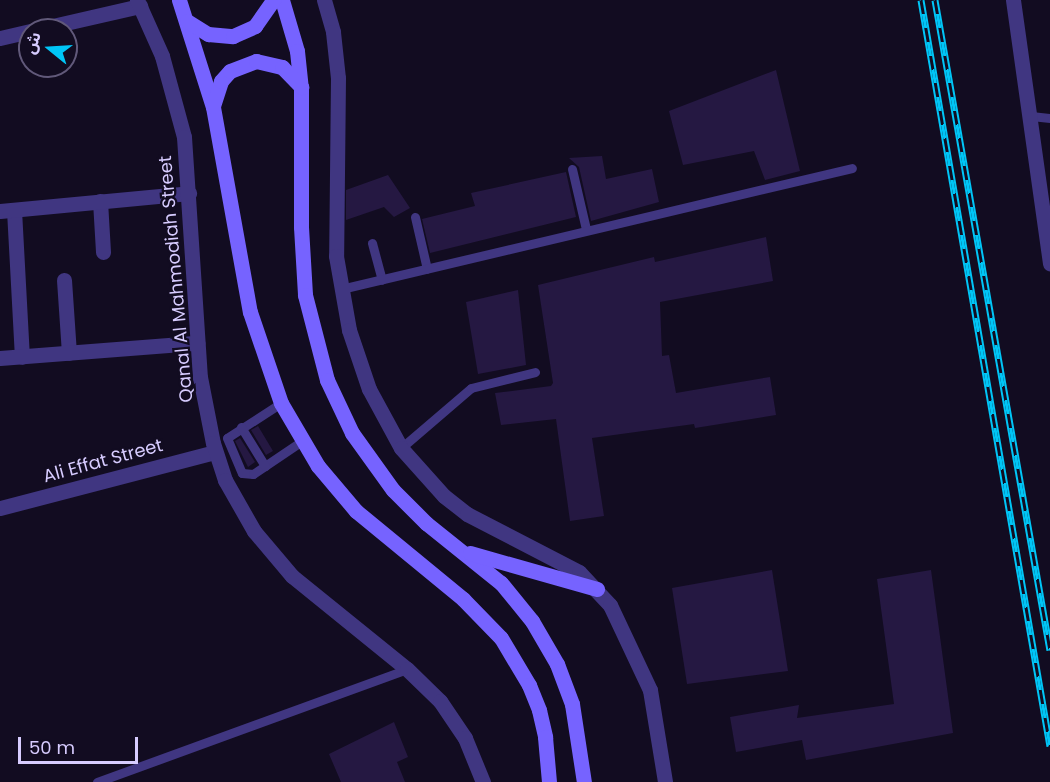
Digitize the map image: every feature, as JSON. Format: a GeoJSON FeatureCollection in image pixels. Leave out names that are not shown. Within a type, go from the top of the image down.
{"type":"FeatureCollection","features":[{"type":"Feature","properties":{"kind":"main road"},"geometry":{"type":"LineString","coordinates":[[178,0],[187,21],[213,107],[250,312],[281,403],[302,441],[356,511],[463,599],[501,638],[516,661],[539,710],[549,782]]}},
{"type":"Feature","properties":{"kind":"main road"},"geometry":{"type":"LineString","coordinates":[[187,21],[208,34],[233,36],[255,26],[273,0]]}},
{"type":"Feature","properties":{"kind":"main road"},"geometry":{"type":"LineString","coordinates":[[282,0],[297,51],[301,87],[302,265],[310,324],[324,371],[352,433],[378,472],[409,507],[462,551],[517,602],[550,650],[575,714],[584,782]]}},
{"type":"Feature","properties":{"kind":"main road"},"geometry":{"type":"LineString","coordinates":[[213,107],[221,81],[230,71],[255,61],[282,67],[301,87]]}},
{"type":"Feature","properties":{"kind":"main road"},"geometry":{"type":"LineString","coordinates":[[462,551],[597,589]]}},
{"type":"Feature","properties":{"kind":"street"},"geometry":{"type":"LineString","coordinates":[[324,0],[333,32],[338,78],[334,222],[341,289],[361,370],[401,448],[423,476],[467,514],[558,559],[597,589],[621,623],[646,681],[657,718],[665,782]]}},
{"type":"Feature","properties":{"kind":"street"},"geometry":{"type":"LineString","coordinates":[[1013,0],[1050,263]]}},
{"type":"Feature","properties":{"kind":"street"},"geometry":{"type":"LineString","coordinates":[[78,19],[138,3]]}},
{"type":"Feature","properties":{"kind":"street","name":"Qanal Al Mahmodiah Street"},"geometry":{"type":"LineString","coordinates":[[138,3],[162,56],[178,110],[189,193],[197,343],[218,444],[238,506],[272,555],[314,596],[407,669],[453,718],[483,782]]}},
{"type":"Feature","properties":{"kind":"street"},"geometry":{"type":"LineString","coordinates":[[0,38],[18,34]]}},
{"type":"Feature","properties":{"kind":"street"},"geometry":{"type":"LineString","coordinates":[[22,357],[7,210],[189,193]]}},
{"type":"Feature","properties":{"kind":"street"},"geometry":{"type":"LineString","coordinates":[[100,201],[103,252]]}},
{"type":"Feature","properties":{"kind":"street"},"geometry":{"type":"LineString","coordinates":[[64,279],[69,353]]}},
{"type":"Feature","properties":{"kind":"street"},"geometry":{"type":"LineString","coordinates":[[0,358],[197,343]]}},
{"type":"Feature","properties":{"kind":"street","name":"Ali Effat Street"},"geometry":{"type":"LineString","coordinates":[[0,508],[218,444]]}},
{"type":"Feature","properties":{"kind":"lane"},"geometry":{"type":"LineString","coordinates":[[1031,116],[1050,118]]}},
{"type":"Feature","properties":{"kind":"lane"},"geometry":{"type":"LineString","coordinates":[[341,289],[586,229],[852,168]]}},
{"type":"Feature","properties":{"kind":"lane"},"geometry":{"type":"LineString","coordinates":[[572,169],[586,229]]}},
{"type":"Feature","properties":{"kind":"lane"},"geometry":{"type":"LineString","coordinates":[[415,218],[427,269]]}},
{"type":"Feature","properties":{"kind":"lane"},"geometry":{"type":"LineString","coordinates":[[372,243],[382,280]]}},
{"type":"Feature","properties":{"kind":"lane"},"geometry":{"type":"LineString","coordinates":[[401,448],[471,388],[535,372]]}},
{"type":"Feature","properties":{"kind":"lane"},"geometry":{"type":"LineString","coordinates":[[281,403],[218,444],[244,475],[250,476],[302,441]]}},
{"type":"Feature","properties":{"kind":"lane"},"geometry":{"type":"LineString","coordinates":[[241,427],[265,466]]}},
{"type":"Feature","properties":{"kind":"lane"},"geometry":{"type":"LineString","coordinates":[[97,782],[407,669]]}},
{"type":"Feature","properties":{"kind":"building"},"geometry":{"type":"Polygon","coordinates":[[[776,70],[800,171],[765,180],[754,151],[683,165],[669,111],[776,70]]]}},
{"type":"Feature","properties":{"kind":"building"},"geometry":{"type":"Polygon","coordinates":[[[602,156],[606,179],[652,169],[659,202],[591,221],[579,167],[569,158],[602,156]]]}},
{"type":"Feature","properties":{"kind":"building"},"geometry":{"type":"Polygon","coordinates":[[[566,172],[576,217],[430,253],[422,219],[475,206],[471,193],[566,172]]]}},
{"type":"Feature","properties":{"kind":"building"},"geometry":{"type":"Polygon","coordinates":[[[388,175],[410,208],[394,217],[384,207],[346,220],[346,190],[388,175]]]}},
{"type":"Feature","properties":{"kind":"building"},"geometry":{"type":"Polygon","coordinates":[[[766,237],[773,281],[660,302],[662,356],[669,355],[676,393],[770,377],[776,415],[695,428],[694,424],[592,438],[604,516],[570,521],[556,419],[501,425],[495,393],[551,386],[553,383],[538,285],[654,257],[655,262],[766,237]]]}},
{"type":"Feature","properties":{"kind":"building"},"geometry":{"type":"Polygon","coordinates":[[[518,290],[526,365],[478,374],[466,302],[518,290]]]}},
{"type":"Feature","properties":{"kind":"building"},"geometry":{"type":"Polygon","coordinates":[[[258,426],[273,451],[266,455],[251,430],[258,426]]]}},
{"type":"Feature","properties":{"kind":"building"},"geometry":{"type":"Polygon","coordinates":[[[240,438],[255,462],[248,467],[235,441],[240,438]]]}},
{"type":"Feature","properties":{"kind":"building"},"geometry":{"type":"Polygon","coordinates":[[[772,570],[788,671],[687,684],[672,588],[772,570]]]}},
{"type":"Feature","properties":{"kind":"building"},"geometry":{"type":"Polygon","coordinates":[[[931,570],[953,733],[806,760],[802,740],[736,752],[730,717],[799,705],[797,718],[894,704],[877,579],[931,570]]]}},
{"type":"Feature","properties":{"kind":"building"},"geometry":{"type":"Polygon","coordinates":[[[394,722],[408,757],[397,762],[405,782],[341,782],[329,754],[394,722]]]}},
{"type":"Feature","properties":{"kind":"railway"},"geometry":{"type":"LineString","coordinates":[[921,0],[1050,746]]}},
{"type":"Feature","properties":{"kind":"railway"},"geometry":{"type":"LineString","coordinates":[[935,0],[1050,650]]}}]}
